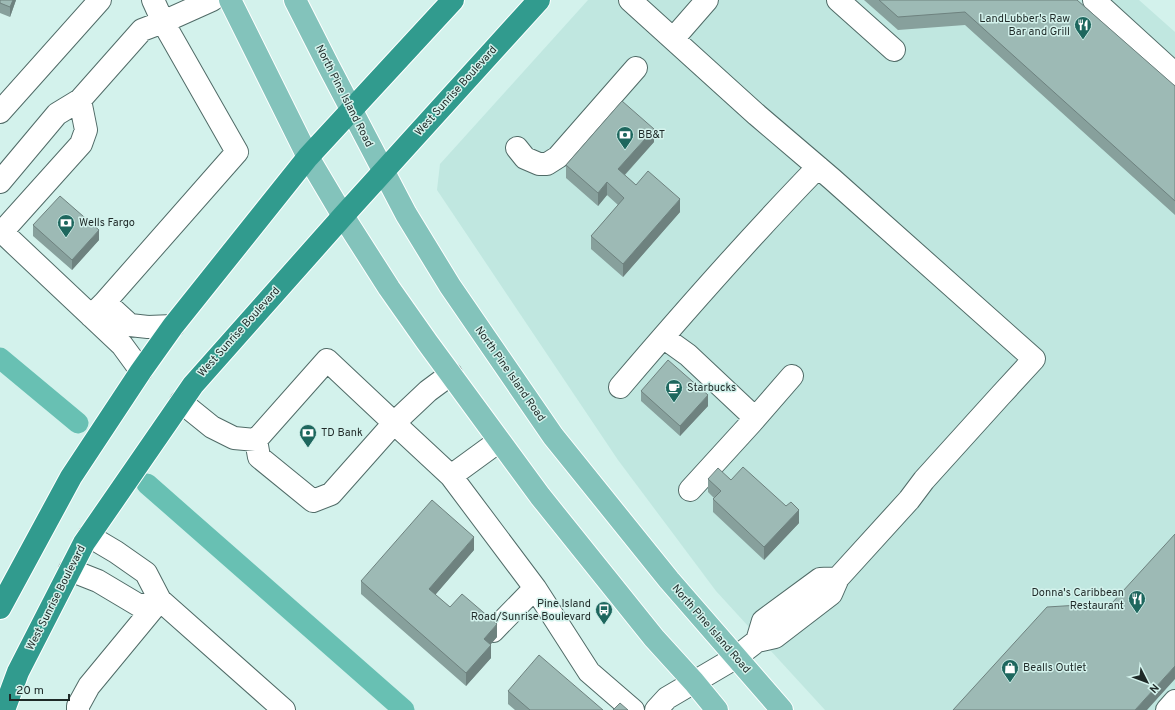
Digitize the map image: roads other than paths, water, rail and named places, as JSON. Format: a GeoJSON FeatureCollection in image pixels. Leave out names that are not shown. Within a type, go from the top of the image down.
{"type":"FeatureCollection","features":[{"type":"Feature","properties":{"kind":"highway"},"geometry":{"type":"LineString","coordinates":[[0,608],[71,478],[141,371],[173,326],[308,157],[453,0]]}},
{"type":"Feature","properties":{"kind":"highway","name":"West Sunrise Boulevard"},"geometry":{"type":"LineString","coordinates":[[4,710],[18,672],[84,543],[193,385],[342,216],[539,0]]}},
{"type":"Feature","properties":{"kind":"main road"},"geometry":{"type":"LineString","coordinates":[[230,0],[308,157],[342,216],[398,300],[450,374],[540,496],[654,638],[717,710]]}},
{"type":"Feature","properties":{"kind":"main road","name":"North Pine Island Road"},"geometry":{"type":"LineString","coordinates":[[295,0],[383,172],[406,214],[450,286],[553,436],[669,580],[782,710]]}},
{"type":"Feature","properties":{"kind":"lane"},"geometry":{"type":"LineString","coordinates":[[0,112],[100,0]]}},
{"type":"Feature","properties":{"kind":"lane"},"geometry":{"type":"LineString","coordinates":[[98,309],[237,152],[163,22],[153,0]]}},
{"type":"Feature","properties":{"kind":"lane"},"geometry":{"type":"LineString","coordinates":[[0,182],[57,114],[80,100],[142,30],[212,0]]}},
{"type":"Feature","properties":{"kind":"lane"},"geometry":{"type":"LineString","coordinates":[[630,0],[757,115],[818,167],[1034,359],[924,480],[909,500],[838,578],[831,594],[775,637],[756,641],[736,658],[667,698],[656,710]]}},
{"type":"Feature","properties":{"kind":"lane"},"geometry":{"type":"LineString","coordinates":[[673,39],[707,0]]}},
{"type":"Feature","properties":{"kind":"lane"},"geometry":{"type":"LineString","coordinates":[[838,0],[894,50]]}},
{"type":"Feature","properties":{"kind":"lane"},"geometry":{"type":"LineString","coordinates":[[1094,0],[1175,74]]}},
{"type":"Feature","properties":{"kind":"lane"},"geometry":{"type":"LineString","coordinates":[[517,148],[525,158],[540,164],[547,164],[558,157],[636,68]]}},
{"type":"Feature","properties":{"kind":"lane"},"geometry":{"type":"LineString","coordinates":[[80,100],[86,130],[81,144],[1,231],[98,309],[130,325],[148,327],[173,326]]}},
{"type":"Feature","properties":{"kind":"lane"},"geometry":{"type":"LineString","coordinates":[[620,387],[701,293],[818,167]]}},
{"type":"Feature","properties":{"kind":"lane"},"geometry":{"type":"LineString","coordinates":[[98,309],[122,346],[141,371]]}},
{"type":"Feature","properties":{"kind":"lane"},"geometry":{"type":"LineString","coordinates":[[663,337],[688,355],[755,418]]}},
{"type":"Feature","properties":{"kind":"lane"},"geometry":{"type":"LineString","coordinates":[[256,440],[328,360],[451,476],[535,588],[589,672],[633,710]]}},
{"type":"Feature","properties":{"kind":"lane"},"geometry":{"type":"LineString","coordinates":[[256,440],[259,458],[313,501],[331,494],[394,423],[428,391],[450,374]]}},
{"type":"Feature","properties":{"kind":"lane"},"geometry":{"type":"LineString","coordinates":[[690,490],[792,376]]}},
{"type":"Feature","properties":{"kind":"lane"},"geometry":{"type":"LineString","coordinates":[[176,410],[234,438],[256,440]]}},
{"type":"Feature","properties":{"kind":"lane"},"geometry":{"type":"LineString","coordinates":[[451,476],[500,441]]}},
{"type":"Feature","properties":{"kind":"lane"},"geometry":{"type":"LineString","coordinates":[[93,529],[116,552],[146,573],[160,600],[284,710]]}},
{"type":"Feature","properties":{"kind":"lane"},"geometry":{"type":"LineString","coordinates":[[70,570],[98,581],[140,606],[160,600]]}},
{"type":"Feature","properties":{"kind":"lane"},"geometry":{"type":"LineString","coordinates":[[493,630],[535,588]]}},
{"type":"Feature","properties":{"kind":"lane"},"geometry":{"type":"LineString","coordinates":[[78,710],[78,706],[90,686],[160,600]]}},
{"type":"Feature","properties":{"kind":"lane"},"geometry":{"type":"LineString","coordinates":[[1167,710],[1175,701]]}},
{"type":"Feature","properties":{"kind":"waterway"},"geometry":{"type":"LineString","coordinates":[[0,358],[78,423]]}},
{"type":"Feature","properties":{"kind":"waterway"},"geometry":{"type":"LineString","coordinates":[[147,484],[404,710]]}},
{"type":"Feature","properties":{"kind":"place","name":"LandLubber's Raw Bar and Grill"},"geometry":{"type":"Point","coordinates":[1083,40]}},
{"type":"Feature","properties":{"kind":"place","name":"BB&T"},"geometry":{"type":"Point","coordinates":[625,150]}},
{"type":"Feature","properties":{"kind":"place","name":"Wells Fargo"},"geometry":{"type":"Point","coordinates":[66,238]}},
{"type":"Feature","properties":{"kind":"place","name":"Starbucks"},"geometry":{"type":"Point","coordinates":[674,403]}},
{"type":"Feature","properties":{"kind":"place","name":"TD Bank"},"geometry":{"type":"Point","coordinates":[308,448]}},
{"type":"Feature","properties":{"kind":"place","name":"Donna's Caribbean Restaurant"},"geometry":{"type":"Point","coordinates":[1137,614]}},
{"type":"Feature","properties":{"kind":"place","name":"Pine Island Road/Sunrise Boulevard"},"geometry":{"type":"Point","coordinates":[604,625]}},
{"type":"Feature","properties":{"kind":"place","name":"Bealls Outlet"},"geometry":{"type":"Point","coordinates":[1010,683]}}]}
